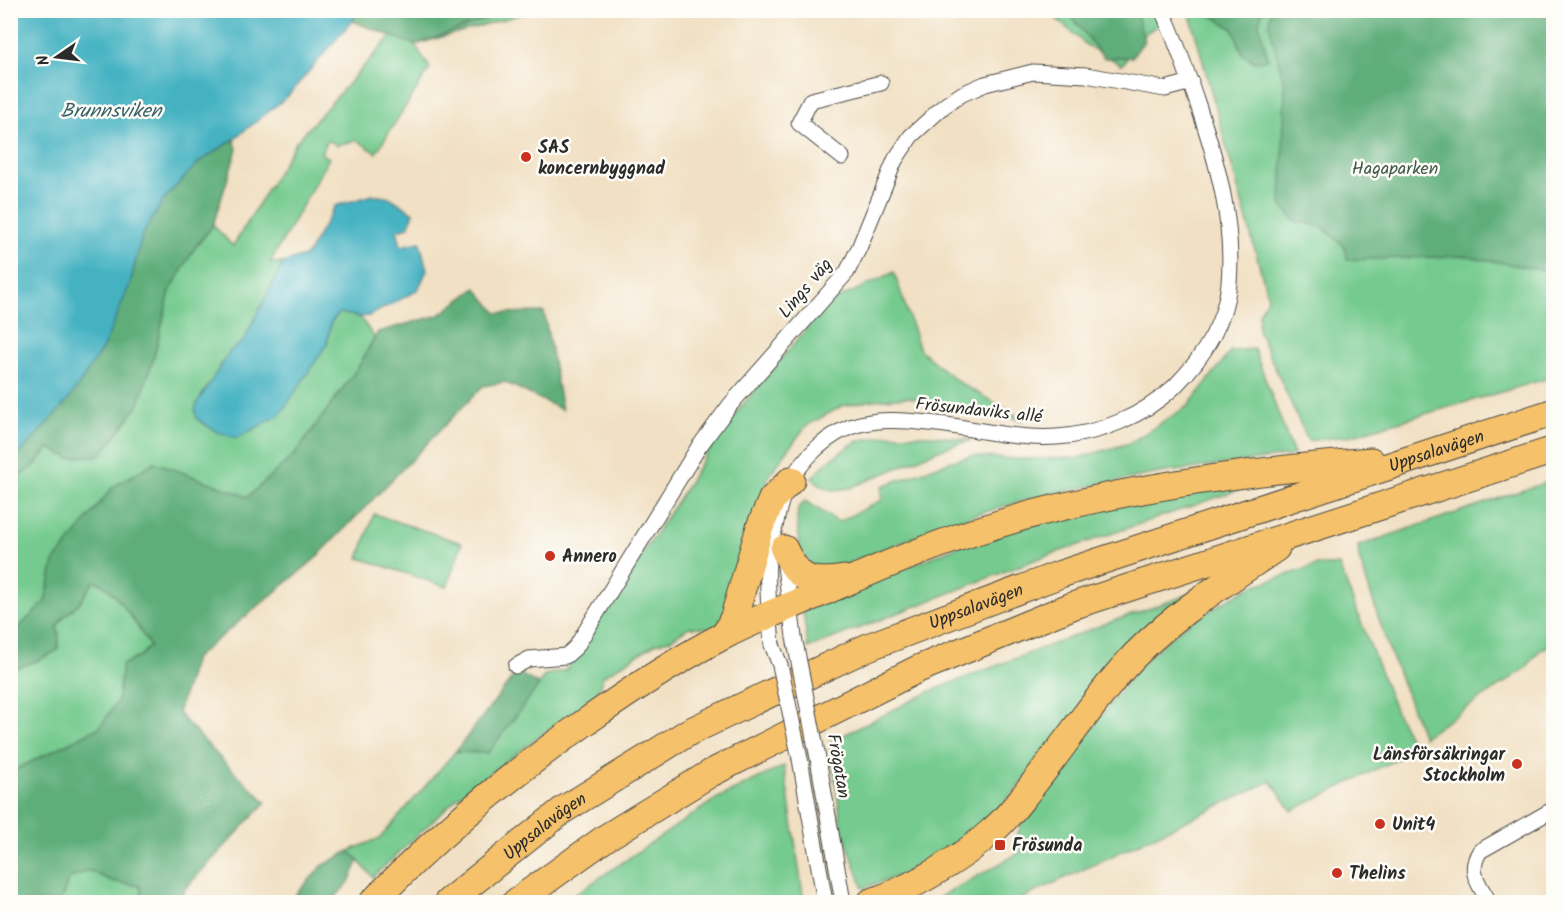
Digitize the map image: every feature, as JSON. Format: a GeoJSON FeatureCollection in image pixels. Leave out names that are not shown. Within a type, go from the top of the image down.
{"type":"FeatureCollection","features":[{"type":"Feature","properties":{"kind":"highway","name":"Uppsalavägen"},"geometry":{"type":"LineString","coordinates":[[448,903],[564,810],[689,732],[868,647],[1062,574],[1554,412]]}},
{"type":"Feature","properties":{"kind":"highway","name":"Uppsalavägen"},"geometry":{"type":"LineString","coordinates":[[516,903],[607,837],[711,773],[918,669],[1072,606],[1554,450]]}},
{"type":"Feature","properties":{"kind":"highway"},"geometry":{"type":"LineString","coordinates":[[373,903],[402,872],[471,808],[544,751],[648,678],[725,635],[857,577],[944,540],[1032,514],[1125,493],[1281,468],[1414,458]]}},
{"type":"Feature","properties":{"kind":"highway"},"geometry":{"type":"LineString","coordinates":[[725,635],[740,598],[760,527],[772,499],[791,480]]}},
{"type":"Feature","properties":{"kind":"highway"},"geometry":{"type":"LineString","coordinates":[[879,901],[931,873],[993,831],[1058,754],[1123,668],[1160,631],[1201,599],[1300,533]]}},
{"type":"Feature","properties":{"kind":"highway"},"geometry":{"type":"LineString","coordinates":[[784,549],[798,572],[808,579],[822,583],[857,577]]}},
{"type":"Feature","properties":{"kind":"street","name":"Frösundaviks allé"},"geometry":{"type":"LineString","coordinates":[[794,637],[780,610],[768,557],[781,501],[791,480],[808,458],[826,441],[850,427],[881,421],[930,423],[1056,437],[1079,433],[1128,419],[1151,405],[1180,380],[1199,358],[1212,337],[1221,316],[1229,285],[1229,242],[1224,195],[1216,161],[1191,82],[1162,10]]}},
{"type":"Feature","properties":{"kind":"street","name":"Lings väg"},"geometry":{"type":"LineString","coordinates":[[516,666],[529,659],[566,656],[576,647],[698,448],[730,405],[847,272],[895,160],[911,136],[926,122],[962,94],[985,84],[1033,72],[1086,75],[1165,89],[1191,82]]}},
{"type":"Feature","properties":{"kind":"street"},"geometry":{"type":"LineString","coordinates":[[842,157],[799,123],[811,100],[881,83]]}},
{"type":"Feature","properties":{"kind":"street","name":"Frösundaviks allé"},"geometry":{"type":"LineString","coordinates":[[772,645],[780,610],[785,570],[783,533],[791,494],[808,458]]}},
{"type":"Feature","properties":{"kind":"street","name":"Frögatan"},"geometry":{"type":"LineString","coordinates":[[794,637],[843,903]]}},
{"type":"Feature","properties":{"kind":"street","name":"Frögatan"},"geometry":{"type":"LineString","coordinates":[[772,645],[780,666],[800,759],[825,903]]}},
{"type":"Feature","properties":{"kind":"street"},"geometry":{"type":"LineString","coordinates":[[1489,903],[1475,876],[1473,862],[1480,851],[1554,809]]}},
{"type":"Feature","properties":{"kind":"green space"},"geometry":{"type":"Polygon","coordinates":[[[358,11],[532,11],[415,45],[430,68],[376,153],[357,140],[337,145],[327,140],[321,153],[329,158],[270,263],[283,263],[243,342],[231,350],[219,367],[327,344],[331,322],[340,313],[360,317],[374,337],[359,366],[296,453],[248,497],[155,462],[113,487],[54,562],[45,602],[11,635],[12,480],[34,466],[49,448],[70,458],[101,454],[138,406],[154,356],[170,291],[194,249],[213,225],[233,246],[296,142],[391,36],[358,11]]]}},
{"type":"Feature","properties":{"kind":"green space"},"geometry":{"type":"Polygon","coordinates":[[[358,11],[510,11],[415,45],[352,21],[358,11]]]}},
{"type":"Feature","properties":{"kind":"green space"},"geometry":{"type":"Polygon","coordinates":[[[1048,11],[1181,11],[1147,32],[1122,65],[1086,45],[1048,11]]]}},
{"type":"Feature","properties":{"kind":"green space"},"geometry":{"type":"Polygon","coordinates":[[[1067,11],[1136,11],[1144,41],[1132,57],[1104,58],[1067,11]]]}},
{"type":"Feature","properties":{"kind":"green space","name":"Hagaparken"},"geometry":{"type":"Polygon","coordinates":[[[1189,11],[1553,11],[1553,377],[1349,436],[1308,441],[1258,330],[1259,313],[1268,297],[1189,11]]]}},
{"type":"Feature","properties":{"kind":"green space"},"geometry":{"type":"Polygon","coordinates":[[[1205,11],[1262,11],[1259,24],[1268,59],[1255,62],[1243,55],[1233,29],[1205,11]]]}},
{"type":"Feature","properties":{"kind":"green space"},"geometry":{"type":"Polygon","coordinates":[[[1271,11],[1553,11],[1553,272],[1464,256],[1347,260],[1345,247],[1323,227],[1295,221],[1281,205],[1285,87],[1269,24],[1271,11]]]}},
{"type":"Feature","properties":{"kind":"green space"},"geometry":{"type":"Polygon","coordinates":[[[234,139],[237,149],[213,225],[194,249],[170,291],[154,356],[138,406],[101,455],[70,458],[49,448],[34,466],[12,480],[11,483],[11,463],[130,284],[142,236],[164,199],[199,162],[234,139]]]}},
{"type":"Feature","properties":{"kind":"green space"},"geometry":{"type":"Polygon","coordinates":[[[894,272],[920,350],[957,381],[1024,420],[908,397],[842,406],[806,426],[769,475],[725,621],[713,628],[689,627],[671,639],[655,644],[603,676],[598,693],[458,797],[373,877],[349,851],[380,838],[455,752],[488,753],[545,675],[566,670],[719,433],[827,304],[894,272]]]}},
{"type":"Feature","properties":{"kind":"green space"},"geometry":{"type":"Polygon","coordinates":[[[476,288],[497,313],[544,312],[562,410],[505,382],[483,386],[314,560],[195,658],[178,713],[266,802],[183,891],[186,902],[143,902],[140,886],[112,881],[88,870],[69,879],[60,902],[11,902],[11,772],[100,727],[118,700],[122,665],[139,657],[150,646],[117,598],[94,581],[80,602],[57,627],[58,650],[11,670],[11,635],[45,602],[54,562],[113,487],[155,462],[248,497],[296,453],[359,366],[378,332],[439,315],[476,288]]]}},
{"type":"Feature","properties":{"kind":"green space"},"geometry":{"type":"Polygon","coordinates":[[[1254,349],[1294,455],[1159,473],[1036,497],[958,520],[833,569],[815,567],[800,552],[798,508],[805,501],[838,522],[882,500],[882,486],[971,456],[1016,459],[1077,458],[1130,443],[1188,406],[1231,351],[1254,349]]]}},
{"type":"Feature","properties":{"kind":"green space"},"geometry":{"type":"Polygon","coordinates":[[[890,435],[928,435],[971,440],[941,449],[850,488],[833,490],[823,487],[812,478],[827,462],[857,441],[890,435]]]}},
{"type":"Feature","properties":{"kind":"green space"},"geometry":{"type":"Polygon","coordinates":[[[1282,475],[1032,561],[808,648],[803,611],[963,544],[1074,512],[1282,475]]]}},
{"type":"Feature","properties":{"kind":"green space"},"geometry":{"type":"Polygon","coordinates":[[[1553,480],[1553,643],[1539,651],[1525,669],[1423,737],[1387,644],[1359,558],[1358,546],[1553,480]]]}},
{"type":"Feature","properties":{"kind":"green space"},"geometry":{"type":"Polygon","coordinates":[[[374,514],[462,543],[447,587],[359,558],[374,514]]]}},
{"type":"Feature","properties":{"kind":"green space"},"geometry":{"type":"Polygon","coordinates":[[[1317,565],[1339,565],[1395,710],[1410,739],[1421,747],[1292,811],[1271,781],[1014,902],[931,902],[1021,852],[1016,841],[1023,817],[1141,664],[1181,628],[1247,588],[1317,565]]]}},
{"type":"Feature","properties":{"kind":"green space"},"geometry":{"type":"Polygon","coordinates":[[[94,581],[117,598],[150,646],[139,657],[122,665],[118,700],[100,727],[11,772],[10,670],[39,660],[59,635],[56,627],[80,602],[94,581]]]}},
{"type":"Feature","properties":{"kind":"green space"},"geometry":{"type":"Polygon","coordinates":[[[1196,592],[1004,803],[962,842],[897,877],[863,888],[842,829],[830,742],[931,691],[1102,625],[1196,592]]]}},
{"type":"Feature","properties":{"kind":"green space"},"geometry":{"type":"Polygon","coordinates":[[[517,672],[539,685],[488,753],[455,752],[517,672]]]}},
{"type":"Feature","properties":{"kind":"green space"},"geometry":{"type":"Polygon","coordinates":[[[784,766],[804,902],[564,902],[716,799],[784,766]]]}},
{"type":"Feature","properties":{"kind":"green space"},"geometry":{"type":"Polygon","coordinates":[[[349,851],[359,860],[349,882],[331,902],[289,902],[322,866],[349,851]]]}},
{"type":"Feature","properties":{"kind":"green space"},"geometry":{"type":"Polygon","coordinates":[[[88,870],[112,881],[140,886],[143,902],[60,902],[69,879],[88,870]]]}},
{"type":"Feature","properties":{"kind":"water","name":"Brunnsviken"},"geometry":{"type":"Polygon","coordinates":[[[11,10],[358,11],[287,97],[234,139],[199,162],[164,199],[142,236],[130,284],[104,346],[70,398],[11,463],[11,10]]]}},
{"type":"Feature","properties":{"kind":"water"},"geometry":{"type":"Polygon","coordinates":[[[373,195],[391,198],[414,213],[408,227],[397,230],[401,246],[420,242],[427,270],[418,290],[369,316],[360,317],[339,313],[331,322],[327,344],[280,415],[237,438],[217,432],[197,419],[195,411],[197,403],[231,350],[243,342],[283,263],[307,255],[335,206],[373,195]]]}},
{"type":"Feature","properties":{"kind":"place","name":"SAS koncernbyggnad"},"geometry":{"type":"Point","coordinates":[526,157]}},
{"type":"Feature","properties":{"kind":"place","name":"Annero"},"geometry":{"type":"Point","coordinates":[550,556]}},
{"type":"Feature","properties":{"kind":"place","name":"Länsförsäkringar Stockholm"},"geometry":{"type":"Point","coordinates":[1517,764]}},
{"type":"Feature","properties":{"kind":"place","name":"Unit4"},"geometry":{"type":"Point","coordinates":[1380,824]}},
{"type":"Feature","properties":{"kind":"place","name":"Frösunda"},"geometry":{"type":"Point","coordinates":[1000,845]}},
{"type":"Feature","properties":{"kind":"place","name":"Thelins"},"geometry":{"type":"Point","coordinates":[1337,873]}}]}
